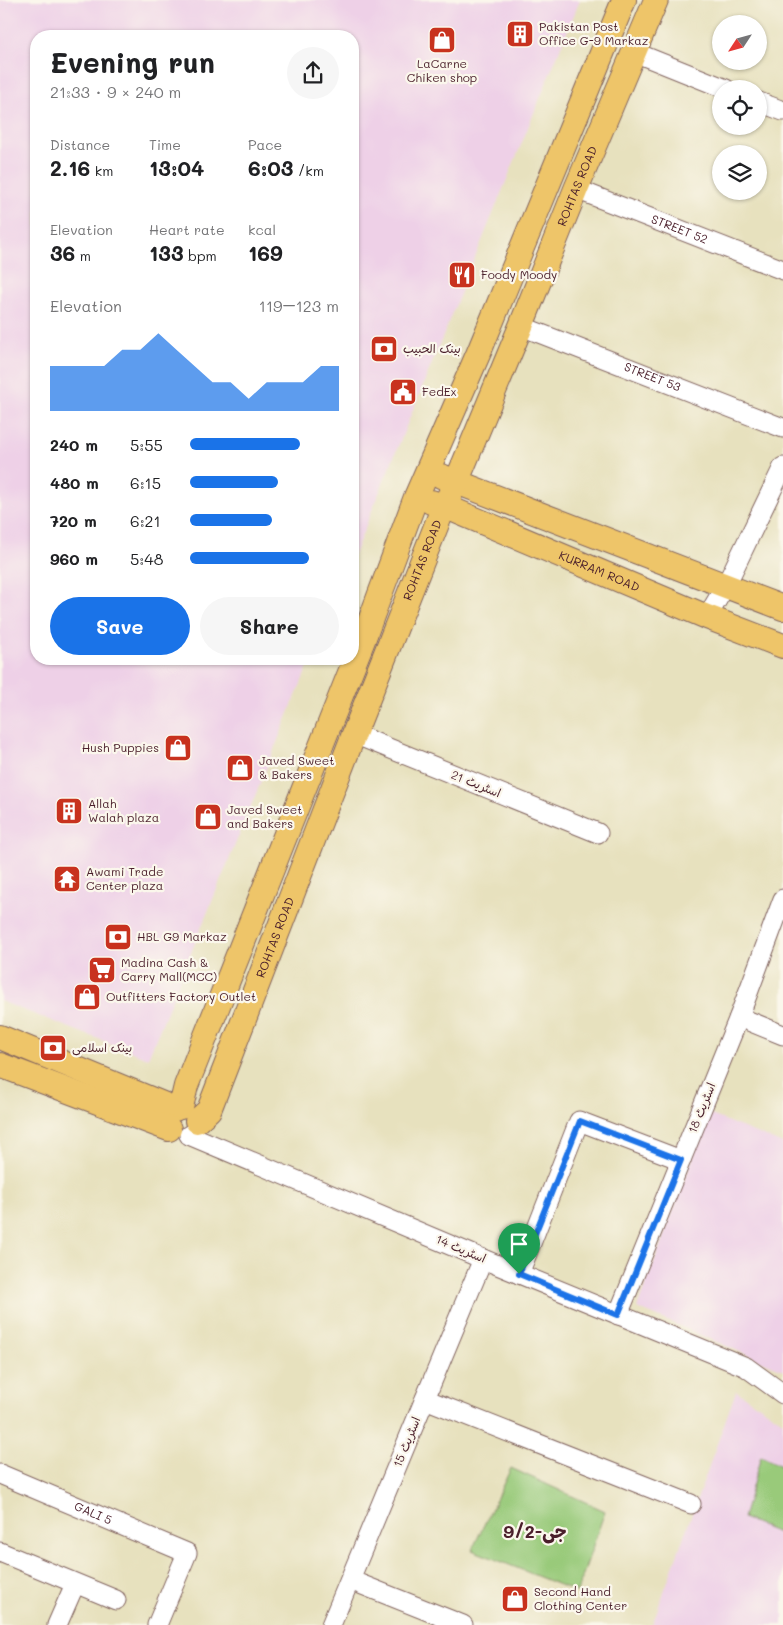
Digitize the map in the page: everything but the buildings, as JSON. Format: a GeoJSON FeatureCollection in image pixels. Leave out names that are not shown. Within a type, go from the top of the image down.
{"type":"FeatureCollection","features":[{"type":"Feature","properties":{"kind":"main road"},"geometry":{"type":"LineString","coordinates":[[359,650],[416,497],[624,0]]}},
{"type":"Feature","properties":{"kind":"main road","name":"ROHTAS ROAD"},"geometry":{"type":"LineString","coordinates":[[182,1120],[209,1110],[444,506],[456,483],[576,189],[656,0]]}},
{"type":"Feature","properties":{"kind":"main road"},"geometry":{"type":"LineString","coordinates":[[588,87],[616,97]]}},
{"type":"Feature","properties":{"kind":"main road"},"geometry":{"type":"LineString","coordinates":[[428,470],[456,483],[783,608]]}},
{"type":"Feature","properties":{"kind":"main road","name":"KURRAM ROAD"},"geometry":{"type":"LineString","coordinates":[[416,497],[444,506],[783,646]]}},
{"type":"Feature","properties":{"kind":"main road"},"geometry":{"type":"LineString","coordinates":[[182,1120],[186,1086],[353,665]]}},
{"type":"Feature","properties":{"kind":"main road"},"geometry":{"type":"LineString","coordinates":[[0,1036],[182,1120]]}},
{"type":"Feature","properties":{"kind":"main road"},"geometry":{"type":"LineString","coordinates":[[0,1064],[182,1120]]}},
{"type":"Feature","properties":{"kind":"street"},"geometry":{"type":"LineString","coordinates":[[634,52],[712,83]]}},
{"type":"Feature","properties":{"kind":"street"},"geometry":{"type":"LineString","coordinates":[[767,105],[783,111]]}},
{"type":"Feature","properties":{"kind":"street","name":"STREET 52"},"geometry":{"type":"LineString","coordinates":[[576,189],[783,270]]}},
{"type":"Feature","properties":{"kind":"street","name":"STREET 53"},"geometry":{"type":"LineString","coordinates":[[521,326],[783,428]]}},
{"type":"Feature","properties":{"kind":"street"},"geometry":{"type":"LineString","coordinates":[[707,616],[726,585],[783,467]]}},
{"type":"Feature","properties":{"kind":"street","name":"اسٹریٹ 21"},"geometry":{"type":"LineString","coordinates":[[354,734],[598,833]]}},
{"type":"Feature","properties":{"kind":"street","name":"اسٹریٹ 18"},"geometry":{"type":"LineString","coordinates":[[618,1315],[739,1017],[783,899]]}},
{"type":"Feature","properties":{"kind":"street"},"geometry":{"type":"LineString","coordinates":[[739,1017],[783,1035]]}},
{"type":"Feature","properties":{"kind":"street","name":"اسٹریٹ 14"},"geometry":{"type":"LineString","coordinates":[[182,1120],[483,1259],[746,1367],[783,1394]]}},
{"type":"Feature","properties":{"kind":"street"},"geometry":{"type":"LineString","coordinates":[[519,1274],[580,1121],[681,1160]]}},
{"type":"Feature","properties":{"kind":"street","name":"اسٹریٹ 15"},"geometry":{"type":"LineString","coordinates":[[331,1625],[483,1259]]}},
{"type":"Feature","properties":{"kind":"street"},"geometry":{"type":"LineString","coordinates":[[425,1399],[691,1504]]}},
{"type":"Feature","properties":{"kind":"street","name":"GALI 5"},"geometry":{"type":"LineString","coordinates":[[0,1474],[187,1553],[157,1625]]}},
{"type":"Feature","properties":{"kind":"street"},"geometry":{"type":"LineString","coordinates":[[0,1552],[116,1600]]}},
{"type":"Feature","properties":{"kind":"street"},"geometry":{"type":"LineString","coordinates":[[350,1580],[463,1625]]}},
{"type":"Feature","properties":{"kind":"street"},"geometry":{"type":"LineString","coordinates":[[57,1625],[75,1584]]}},
{"type":"Feature","properties":{"kind":"shaded area"},"geometry":{"type":"Polygon","coordinates":[[[0,0],[580,0],[359,542],[359,30],[30,30],[30,665],[309,665],[148,1058],[0,1001],[0,0]]]}},
{"type":"Feature","properties":{"kind":"shaded area"},"geometry":{"type":"Polygon","coordinates":[[[709,1114],[783,1144],[783,1370],[637,1308],[709,1114]]]}},
{"type":"Feature","properties":{"kind":"shaded area"},"geometry":{"type":"Polygon","coordinates":[[[736,1391],[783,1421],[783,1625],[652,1625],[736,1391]]]}},
{"type":"Feature","properties":{"kind":"green space"},"geometry":{"type":"Polygon","coordinates":[[[761,1456],[783,1467],[783,1535],[743,1518],[761,1456]]]}},
{"type":"Feature","properties":{"kind":"green space"},"geometry":{"type":"Polygon","coordinates":[[[511,1468],[605,1511],[577,1592],[472,1550],[511,1468]]]}},
{"type":"Feature","properties":{"kind":"place","name":"Pakistan Post Office G-9 Markaz"},"geometry":{"type":"Point","coordinates":[520,34]}},
{"type":"Feature","properties":{"kind":"place","name":"LaCarne Chiken shop"},"geometry":{"type":"Point","coordinates":[442,40]}},
{"type":"Feature","properties":{"kind":"place","name":"Foody Moody"},"geometry":{"type":"Point","coordinates":[462,275]}},
{"type":"Feature","properties":{"kind":"place","name":"بينک الحبيب"},"geometry":{"type":"Point","coordinates":[384,349]}},
{"type":"Feature","properties":{"kind":"place","name":"FedEx"},"geometry":{"type":"Point","coordinates":[403,392]}},
{"type":"Feature","properties":{"kind":"place","name":"Hush Puppies"},"geometry":{"type":"Point","coordinates":[178,748]}},
{"type":"Feature","properties":{"kind":"place","name":"Javed Sweet & Bakers"},"geometry":{"type":"Point","coordinates":[240,768]}},
{"type":"Feature","properties":{"kind":"place","name":"Allah Walah plaza"},"geometry":{"type":"Point","coordinates":[69,811]}},
{"type":"Feature","properties":{"kind":"place","name":"Javed Sweet and Bakers"},"geometry":{"type":"Point","coordinates":[208,817]}},
{"type":"Feature","properties":{"kind":"place","name":"Awami Trade Center plaza"},"geometry":{"type":"Point","coordinates":[67,879]}},
{"type":"Feature","properties":{"kind":"place","name":"HBL G9 Markaz"},"geometry":{"type":"Point","coordinates":[118,937]}},
{"type":"Feature","properties":{"kind":"place","name":"Madina Cash & Carry Mall(MCC)"},"geometry":{"type":"Point","coordinates":[102,970]}},
{"type":"Feature","properties":{"kind":"place","name":"Outfitters Factory Outlet"},"geometry":{"type":"Point","coordinates":[87,997]}},
{"type":"Feature","properties":{"kind":"place","name":"بینک اسلامی"},"geometry":{"type":"Point","coordinates":[53,1048]}},
{"type":"Feature","properties":{"kind":"place","name":"Second Hand Clothing Center"},"geometry":{"type":"Point","coordinates":[515,1599]}},
{"type":"Feature","properties":{"kind":"district","name":"جی-9/2"},"geometry":{"type":"Point","coordinates":[535,1532]}},
{"type":"Feature","properties":{"kind":"route"},"geometry":{"type":"LineString","coordinates":[[580,1121],[681,1160],[618,1315],[519,1274],[580,1121]]}}]}
